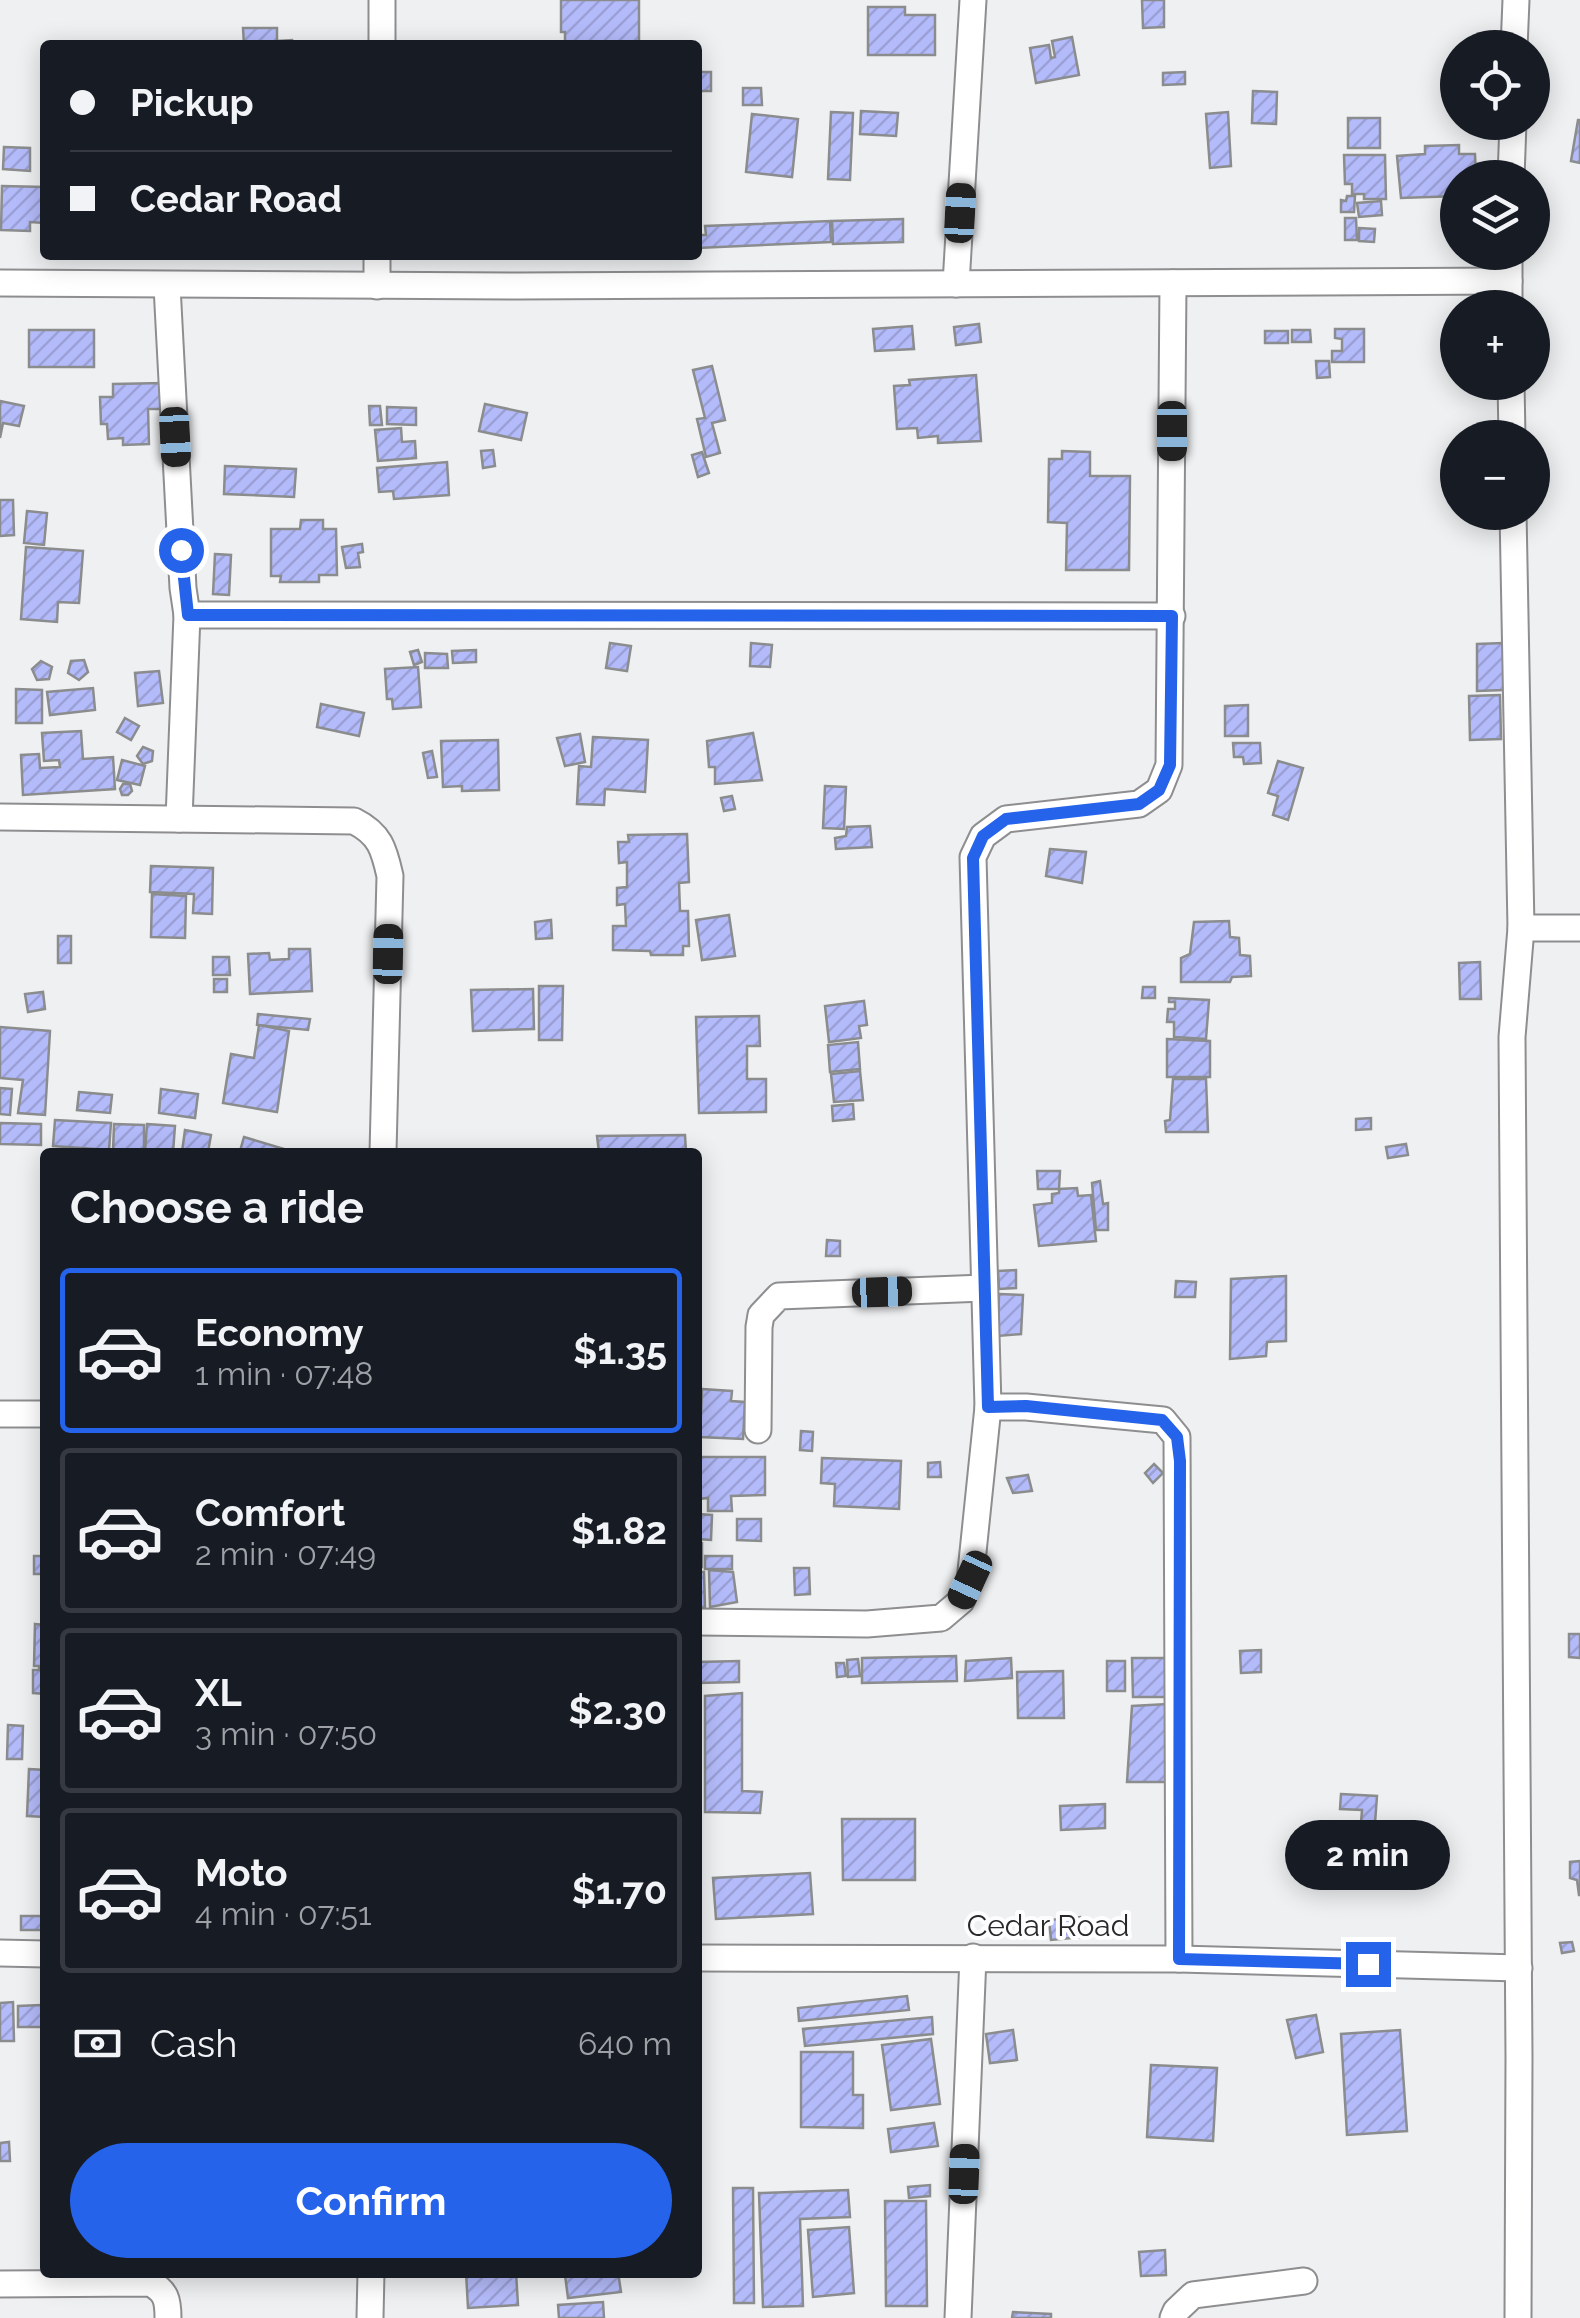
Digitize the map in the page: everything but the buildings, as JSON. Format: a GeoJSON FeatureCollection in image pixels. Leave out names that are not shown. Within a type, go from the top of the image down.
{"type":"FeatureCollection","features":[{"type":"Feature","properties":{"kind":"street"},"geometry":{"type":"LineString","coordinates":[[382,0],[382,40]]}},
{"type":"Feature","properties":{"kind":"street"},"geometry":{"type":"LineString","coordinates":[[956,284],[973,0]]}},
{"type":"Feature","properties":{"kind":"street"},"geometry":{"type":"LineString","coordinates":[[1515,30],[1516,0]]}},
{"type":"Feature","properties":{"kind":"street"},"geometry":{"type":"LineString","coordinates":[[377,260],[377,286]]}},
{"type":"Feature","properties":{"kind":"street"},"geometry":{"type":"LineString","coordinates":[[1508,270],[1508,290]]}},
{"type":"Feature","properties":{"kind":"street"},"geometry":{"type":"LineString","coordinates":[[0,283],[377,286],[1508,281]]}},
{"type":"Feature","properties":{"kind":"street"},"geometry":{"type":"LineString","coordinates":[[702,1622],[867,1624],[940,1618],[961,1601],[970,1580],[988,1407],[973,858],[983,836],[1006,819],[1139,804],[1159,790],[1170,765],[1173,283]]}},
{"type":"Feature","properties":{"kind":"street"},"geometry":{"type":"LineString","coordinates":[[167,286],[183,588],[188,615],[180,819]]}},
{"type":"Feature","properties":{"kind":"street"},"geometry":{"type":"LineString","coordinates":[[1513,530],[1521,928],[1512,1038],[1518,2318]]}},
{"type":"Feature","properties":{"kind":"street"},"geometry":{"type":"LineString","coordinates":[[188,615],[1172,616]]}},
{"type":"Feature","properties":{"kind":"street"},"geometry":{"type":"LineString","coordinates":[[0,816],[354,821],[373,831],[384,847],[390,876],[383,1148]]}},
{"type":"Feature","properties":{"kind":"street"},"geometry":{"type":"LineString","coordinates":[[1521,928],[1580,928]]}},
{"type":"Feature","properties":{"kind":"street"},"geometry":{"type":"LineString","coordinates":[[758,1430],[759,1327],[761,1315],[779,1296],[984,1288]]}},
{"type":"Feature","properties":{"kind":"street"},"geometry":{"type":"LineString","coordinates":[[988,1407],[1026,1406],[1162,1420],[1177,1437],[1179,1959]]}},
{"type":"Feature","properties":{"kind":"street"},"geometry":{"type":"LineString","coordinates":[[0,1414],[40,1414]]}},
{"type":"Feature","properties":{"kind":"street"},"geometry":{"type":"LineString","coordinates":[[0,1953],[40,1954]]}},
{"type":"Feature","properties":{"kind":"street"},"geometry":{"type":"LineString","coordinates":[[958,2318],[973,1957]]}},
{"type":"Feature","properties":{"kind":"street","name":"Cedar Road"},"geometry":{"type":"LineString","coordinates":[[702,1958],[1179,1959],[1519,1968]]}},
{"type":"Feature","properties":{"kind":"street"},"geometry":{"type":"LineString","coordinates":[[370,2278],[370,2318]]}},
{"type":"Feature","properties":{"kind":"street"},"geometry":{"type":"LineString","coordinates":[[1173,2318],[1193,2295],[1304,2281]]}},
{"type":"Feature","properties":{"kind":"street"},"geometry":{"type":"LineString","coordinates":[[0,2284],[150,2282],[162,2289],[168,2301],[168,2318]]}},
{"type":"Feature","properties":{"kind":"route"},"geometry":{"type":"LineString","coordinates":[[181,550],[188,615],[1172,616],[1170,765],[1159,790],[1139,804],[1006,819],[983,836],[973,858],[988,1407],[1026,1406],[1162,1420],[1177,1437],[1179,1959],[1368,1964]]}}]}
